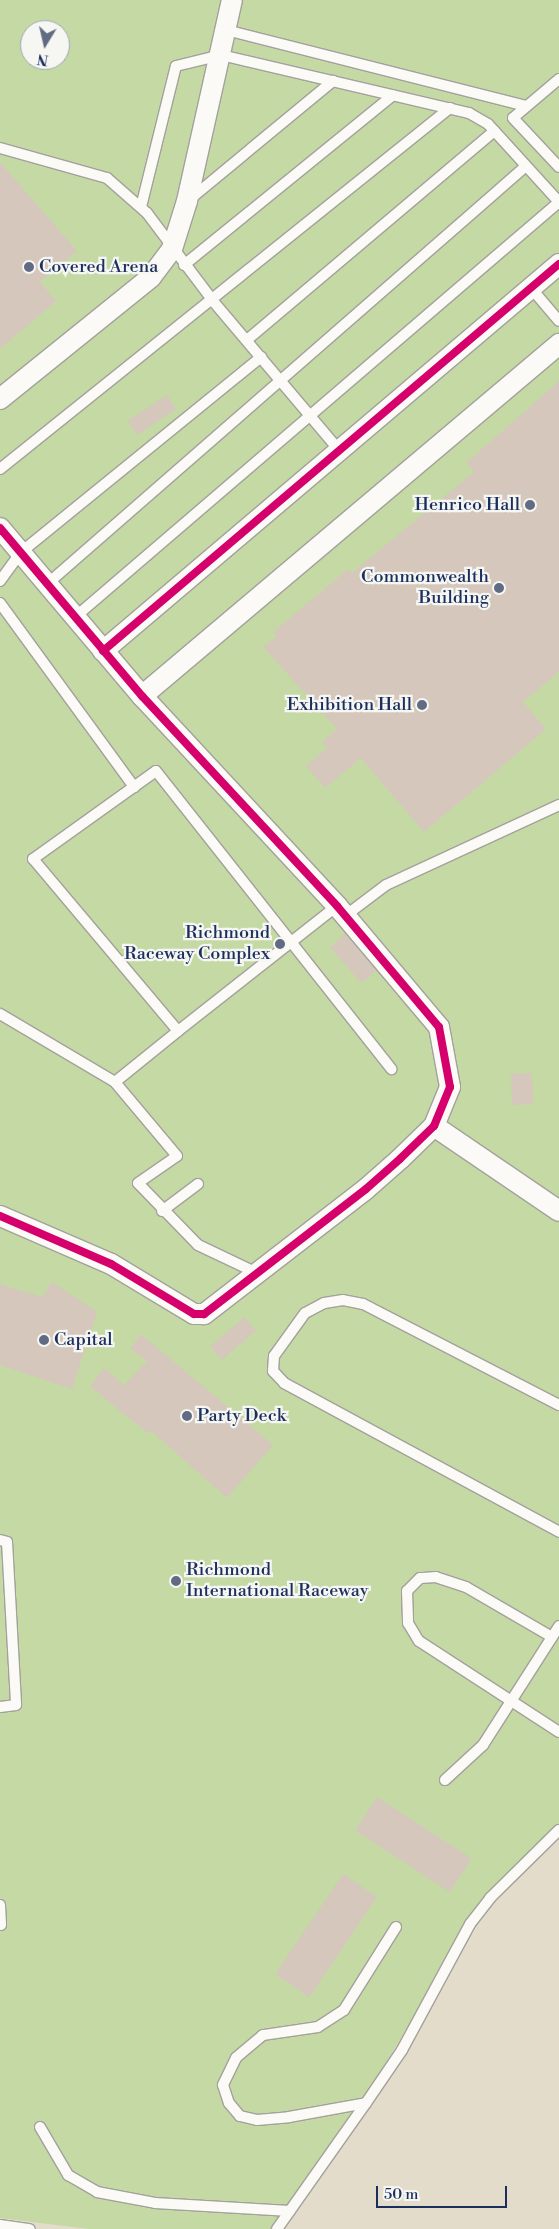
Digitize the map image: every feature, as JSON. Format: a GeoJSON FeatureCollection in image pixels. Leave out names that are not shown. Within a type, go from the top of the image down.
{"type":"FeatureCollection","features":[{"type":"Feature","properties":{"kind":"street"},"geometry":{"type":"LineString","coordinates":[[0,398],[151,277],[172,249],[188,201],[232,0]]}},
{"type":"Feature","properties":{"kind":"street"},"geometry":{"type":"LineString","coordinates":[[103,651],[559,264]]}},
{"type":"Feature","properties":{"kind":"street"},"geometry":{"type":"LineString","coordinates":[[142,696],[557,346]]}},
{"type":"Feature","properties":{"kind":"street"},"geometry":{"type":"LineString","coordinates":[[0,528],[46,585],[142,696],[341,911],[439,1028],[450,1087],[434,1126],[366,1189],[204,1314],[194,1314],[111,1264],[0,1216]]}},
{"type":"Feature","properties":{"kind":"street"},"geometry":{"type":"LineString","coordinates":[[434,1126],[559,1210]]}},
{"type":"Feature","properties":{"kind":"lane"},"geometry":{"type":"LineString","coordinates":[[226,30],[527,106]]}},
{"type":"Feature","properties":{"kind":"lane"},"geometry":{"type":"LineString","coordinates":[[74,618],[559,202],[480,118],[450,108],[221,55],[176,66],[141,207]]}},
{"type":"Feature","properties":{"kind":"lane"},"geometry":{"type":"LineString","coordinates":[[559,79],[513,118],[559,167]]}},
{"type":"Feature","properties":{"kind":"lane"},"geometry":{"type":"LineString","coordinates":[[188,201],[333,81]]}},
{"type":"Feature","properties":{"kind":"lane"},"geometry":{"type":"LineString","coordinates":[[184,265],[393,95]]}},
{"type":"Feature","properties":{"kind":"lane"},"geometry":{"type":"LineString","coordinates":[[0,469],[213,301],[450,108]]}},
{"type":"Feature","properties":{"kind":"lane"},"geometry":{"type":"LineString","coordinates":[[247,340],[494,131]]}},
{"type":"Feature","properties":{"kind":"lane"},"geometry":{"type":"LineString","coordinates":[[0,148],[107,178],[141,207],[213,301],[339,450]]}},
{"type":"Feature","properties":{"kind":"lane"},"geometry":{"type":"LineString","coordinates":[[46,585],[526,166]]}},
{"type":"Feature","properties":{"kind":"lane"},"geometry":{"type":"LineString","coordinates":[[531,288],[559,321]]}},
{"type":"Feature","properties":{"kind":"lane"},"geometry":{"type":"LineString","coordinates":[[0,581],[20,553],[261,356]]}},
{"type":"Feature","properties":{"kind":"lane"},"geometry":{"type":"LineString","coordinates":[[0,603],[134,787]]}},
{"type":"Feature","properties":{"kind":"lane"},"geometry":{"type":"LineString","coordinates":[[178,1031],[33,859],[156,771],[292,940],[391,1069]]}},
{"type":"Feature","properties":{"kind":"lane"},"geometry":{"type":"LineString","coordinates":[[114,1082],[292,940],[386,886],[559,805]]}},
{"type":"Feature","properties":{"kind":"lane"},"geometry":{"type":"LineString","coordinates":[[0,1014],[114,1082],[177,1156],[138,1183],[162,1211],[198,1245],[256,1273]]}},
{"type":"Feature","properties":{"kind":"lane"},"geometry":{"type":"LineString","coordinates":[[162,1211],[198,1184]]}},
{"type":"Feature","properties":{"kind":"lane"},"geometry":{"type":"LineString","coordinates":[[559,1405],[363,1304],[343,1300],[324,1303],[305,1313],[274,1356],[273,1371],[284,1384],[559,1532]]}},
{"type":"Feature","properties":{"kind":"lane"},"geometry":{"type":"LineString","coordinates":[[0,1540],[7,1542],[16,1705],[0,1707]]}},
{"type":"Feature","properties":{"kind":"lane"},"geometry":{"type":"LineString","coordinates":[[552,1637],[466,1587],[436,1577],[420,1578],[408,1591],[408,1623],[419,1641],[559,1732]]}},
{"type":"Feature","properties":{"kind":"lane"},"geometry":{"type":"LineString","coordinates":[[445,1780],[483,1745],[559,1626]]}},
{"type":"Feature","properties":{"kind":"lane"},"geometry":{"type":"LineString","coordinates":[[277,2229],[402,2050],[470,1924],[490,1898],[559,1830]]}},
{"type":"Feature","properties":{"kind":"lane"},"geometry":{"type":"LineString","coordinates":[[0,1905],[2,1925]]}},
{"type":"Feature","properties":{"kind":"lane"},"geometry":{"type":"LineString","coordinates":[[366,2103],[339,2110],[257,2120],[240,2116],[229,2103],[223,2085],[236,2058],[263,2035],[318,2027],[344,2010],[396,1927]]}},
{"type":"Feature","properties":{"kind":"lane"},"geometry":{"type":"LineString","coordinates":[[40,2127],[68,2175],[97,2192],[155,2203],[290,2211]]}},
{"type":"Feature","properties":{"kind":"lane"},"geometry":{"type":"LineString","coordinates":[[0,2225],[30,2229]]}},
{"type":"Feature","properties":{"kind":"green space","name":"Richmond Raceway Complex"},"geometry":{"type":"Polygon","coordinates":[[[0,0],[559,0],[559,1827],[531,1848],[457,1943],[379,2075],[283,2229],[89,2229],[0,2218],[0,0]]]}},
{"type":"Feature","properties":{"kind":"building","name":"Covered Arena"},"geometry":{"type":"Polygon","coordinates":[[[0,162],[77,251],[40,282],[56,301],[0,349],[0,162]]]}},
{"type":"Feature","properties":{"kind":"building"},"geometry":{"type":"Polygon","coordinates":[[[559,381],[559,672],[523,702],[546,729],[424,832],[361,758],[325,788],[306,766],[327,748],[322,742],[337,729],[263,647],[277,636],[273,632],[348,569],[352,573],[474,472],[466,463],[559,381]]]}},
{"type":"Feature","properties":{"kind":"building"},"geometry":{"type":"Polygon","coordinates":[[[167,395],[176,409],[137,435],[128,421],[167,395]]]}},
{"type":"Feature","properties":{"kind":"building"},"geometry":{"type":"Polygon","coordinates":[[[345,934],[376,970],[361,983],[330,947],[345,934]]]}},
{"type":"Feature","properties":{"kind":"building"},"geometry":{"type":"Polygon","coordinates":[[[532,1073],[533,1104],[512,1105],[511,1074],[532,1073]]]}},
{"type":"Feature","properties":{"kind":"building","name":"Capital"},"geometry":{"type":"Polygon","coordinates":[[[52,1282],[97,1312],[72,1389],[0,1365],[0,1284],[42,1297],[52,1282]]]}},
{"type":"Feature","properties":{"kind":"building"},"geometry":{"type":"Polygon","coordinates":[[[244,1317],[256,1331],[222,1360],[210,1347],[244,1317]]]}},
{"type":"Feature","properties":{"kind":"building","name":"Party Deck"},"geometry":{"type":"Polygon","coordinates":[[[141,1334],[273,1445],[227,1498],[151,1431],[149,1433],[127,1417],[90,1386],[104,1368],[124,1385],[147,1361],[130,1349],[141,1334]]]}},
{"type":"Feature","properties":{"kind":"building"},"geometry":{"type":"Polygon","coordinates":[[[377,1797],[472,1859],[450,1892],[355,1831],[377,1797]]]}},
{"type":"Feature","properties":{"kind":"building"},"geometry":{"type":"Polygon","coordinates":[[[343,1874],[377,1897],[309,1997],[275,1974],[343,1874]]]}},
{"type":"Feature","properties":{"kind":"cycle path"},"geometry":{"type":"LineString","coordinates":[[103,651],[559,264]]}},
{"type":"Feature","properties":{"kind":"cycle path"},"geometry":{"type":"LineString","coordinates":[[0,528],[142,696],[337,906],[439,1027],[450,1087],[434,1126],[400,1159],[366,1189],[204,1314],[194,1314],[111,1264],[0,1216]]}},
{"type":"Feature","properties":{"kind":"place","name":"Covered Arena"},"geometry":{"type":"Point","coordinates":[29,267]}},
{"type":"Feature","properties":{"kind":"place","name":"Henrico Hall"},"geometry":{"type":"Point","coordinates":[530,505]}},
{"type":"Feature","properties":{"kind":"place","name":"Commonwealth Building"},"geometry":{"type":"Point","coordinates":[499,588]}},
{"type":"Feature","properties":{"kind":"place","name":"Exhibition Hall"},"geometry":{"type":"Point","coordinates":[422,705]}},
{"type":"Feature","properties":{"kind":"place","name":"Richmond Raceway Complex"},"geometry":{"type":"Point","coordinates":[280,944]}},
{"type":"Feature","properties":{"kind":"place","name":"Capital"},"geometry":{"type":"Point","coordinates":[44,1340]}},
{"type":"Feature","properties":{"kind":"place","name":"Party Deck"},"geometry":{"type":"Point","coordinates":[187,1416]}},
{"type":"Feature","properties":{"kind":"place","name":"Richmond International Raceway"},"geometry":{"type":"Point","coordinates":[176,1581]}}]}
